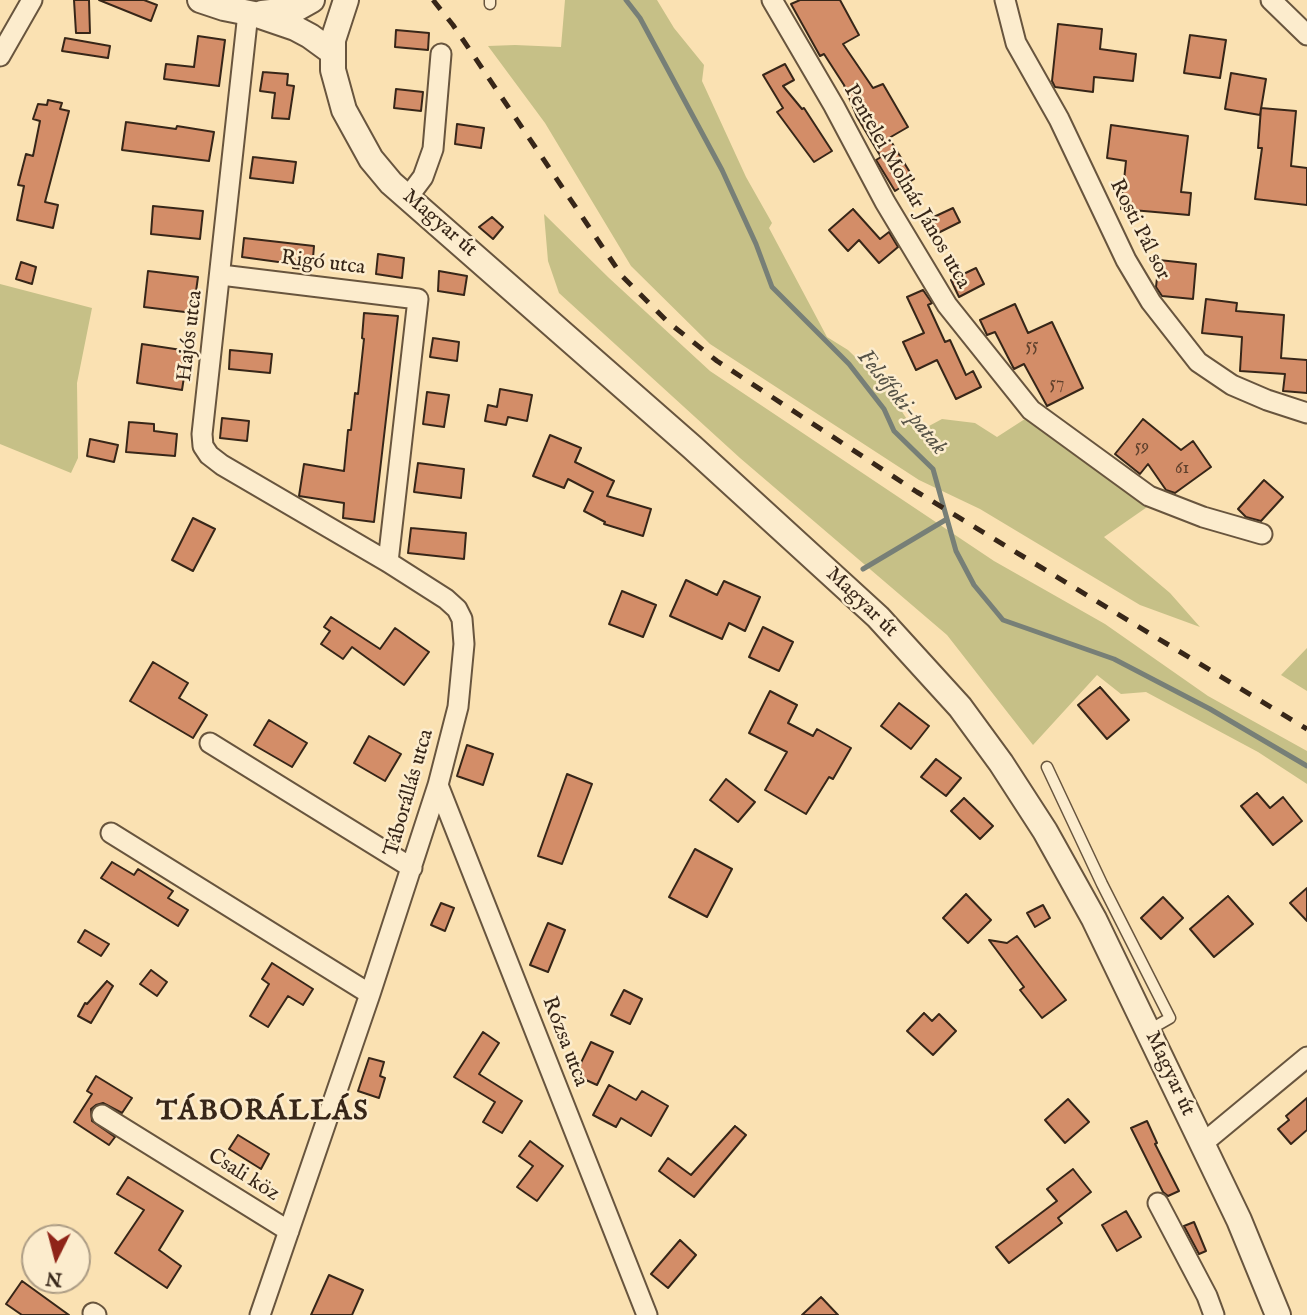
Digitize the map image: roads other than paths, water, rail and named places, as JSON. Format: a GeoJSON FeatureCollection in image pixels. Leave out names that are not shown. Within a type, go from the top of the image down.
{"type":"FeatureCollection","features":[{"type":"Feature","properties":{"kind":"street"},"geometry":{"type":"LineString","coordinates":[[0,56],[32,0]]}},
{"type":"Feature","properties":{"kind":"street"},"geometry":{"type":"LineString","coordinates":[[200,0],[251,13],[341,11]]}},
{"type":"Feature","properties":{"kind":"street","name":"Pentelei Molnár János utca"},"geometry":{"type":"LineString","coordinates":[[772,0],[834,106],[885,202],[947,305],[1031,410],[1149,496],[1203,517],[1262,534]]}},
{"type":"Feature","properties":{"kind":"street","name":"Rosti Pál sor"},"geometry":{"type":"LineString","coordinates":[[1005,0],[1016,43],[1059,119],[1126,260],[1151,302],[1198,362],[1232,385],[1307,413]]}},
{"type":"Feature","properties":{"kind":"street"},"geometry":{"type":"LineString","coordinates":[[1271,0],[1307,35]]}},
{"type":"Feature","properties":{"kind":"street","name":"Magyar út"},"geometry":{"type":"LineString","coordinates":[[341,11],[331,52],[337,87],[351,126],[371,159],[408,197],[692,447],[878,617],[960,707],[1026,800],[1077,887],[1149,1030],[1239,1220],[1278,1315]]}},
{"type":"Feature","properties":{"kind":"street"},"geometry":{"type":"LineString","coordinates":[[301,12],[331,52]]}},
{"type":"Feature","properties":{"kind":"street","name":"Hajós utca"},"geometry":{"type":"LineString","coordinates":[[251,13],[202,434],[203,446],[209,455],[222,465],[388,562]]}},
{"type":"Feature","properties":{"kind":"street"},"geometry":{"type":"LineString","coordinates":[[408,197],[423,177],[433,149],[441,54]]}},
{"type":"Feature","properties":{"kind":"street","name":"Rigó utca"},"geometry":{"type":"LineString","coordinates":[[221,275],[418,299],[388,562]]}},
{"type":"Feature","properties":{"kind":"street","name":"Táborállás utca"},"geometry":{"type":"LineString","coordinates":[[260,1315],[412,868],[438,785],[458,707],[464,643],[462,619],[457,609],[446,599],[388,562]]}},
{"type":"Feature","properties":{"kind":"street"},"geometry":{"type":"LineString","coordinates":[[210,743],[412,868]]}},
{"type":"Feature","properties":{"kind":"street","name":"Rózsa utca"},"geometry":{"type":"LineString","coordinates":[[438,785],[647,1315]]}},
{"type":"Feature","properties":{"kind":"street"},"geometry":{"type":"LineString","coordinates":[[111,833],[370,994]]}},
{"type":"Feature","properties":{"kind":"street"},"geometry":{"type":"LineString","coordinates":[[1202,1144],[1307,1057]]}},
{"type":"Feature","properties":{"kind":"street","name":"Csali köz"},"geometry":{"type":"LineString","coordinates":[[102,1115],[289,1231]]}},
{"type":"Feature","properties":{"kind":"street"},"geometry":{"type":"LineString","coordinates":[[1158,1203],[1207,1296],[1214,1315]]}},
{"type":"Feature","properties":{"kind":"lane"},"geometry":{"type":"LineString","coordinates":[[1047,767],[1170,1018],[1149,1030]]}},
{"type":"Feature","properties":{"kind":"waterway","name":"Felsőfoki-patak"},"geometry":{"type":"LineString","coordinates":[[626,0],[640,18],[722,170],[756,244],[772,287],[849,364],[884,409],[894,431],[933,469],[956,551],[974,585],[1003,620],[1114,659],[1210,709],[1307,766]]}},
{"type":"Feature","properties":{"kind":"waterway"},"geometry":{"type":"LineString","coordinates":[[863,569],[947,519]]}},
{"type":"Feature","properties":{"kind":"railway"},"geometry":{"type":"LineString","coordinates":[[433,0],[453,25],[622,276],[668,322],[717,361],[917,492],[1307,729]]}},
{"type":"Feature","properties":{"kind":"district","name":"TÁBORÁLLÁS"},"geometry":{"type":"Point","coordinates":[263,1113]}}]}
